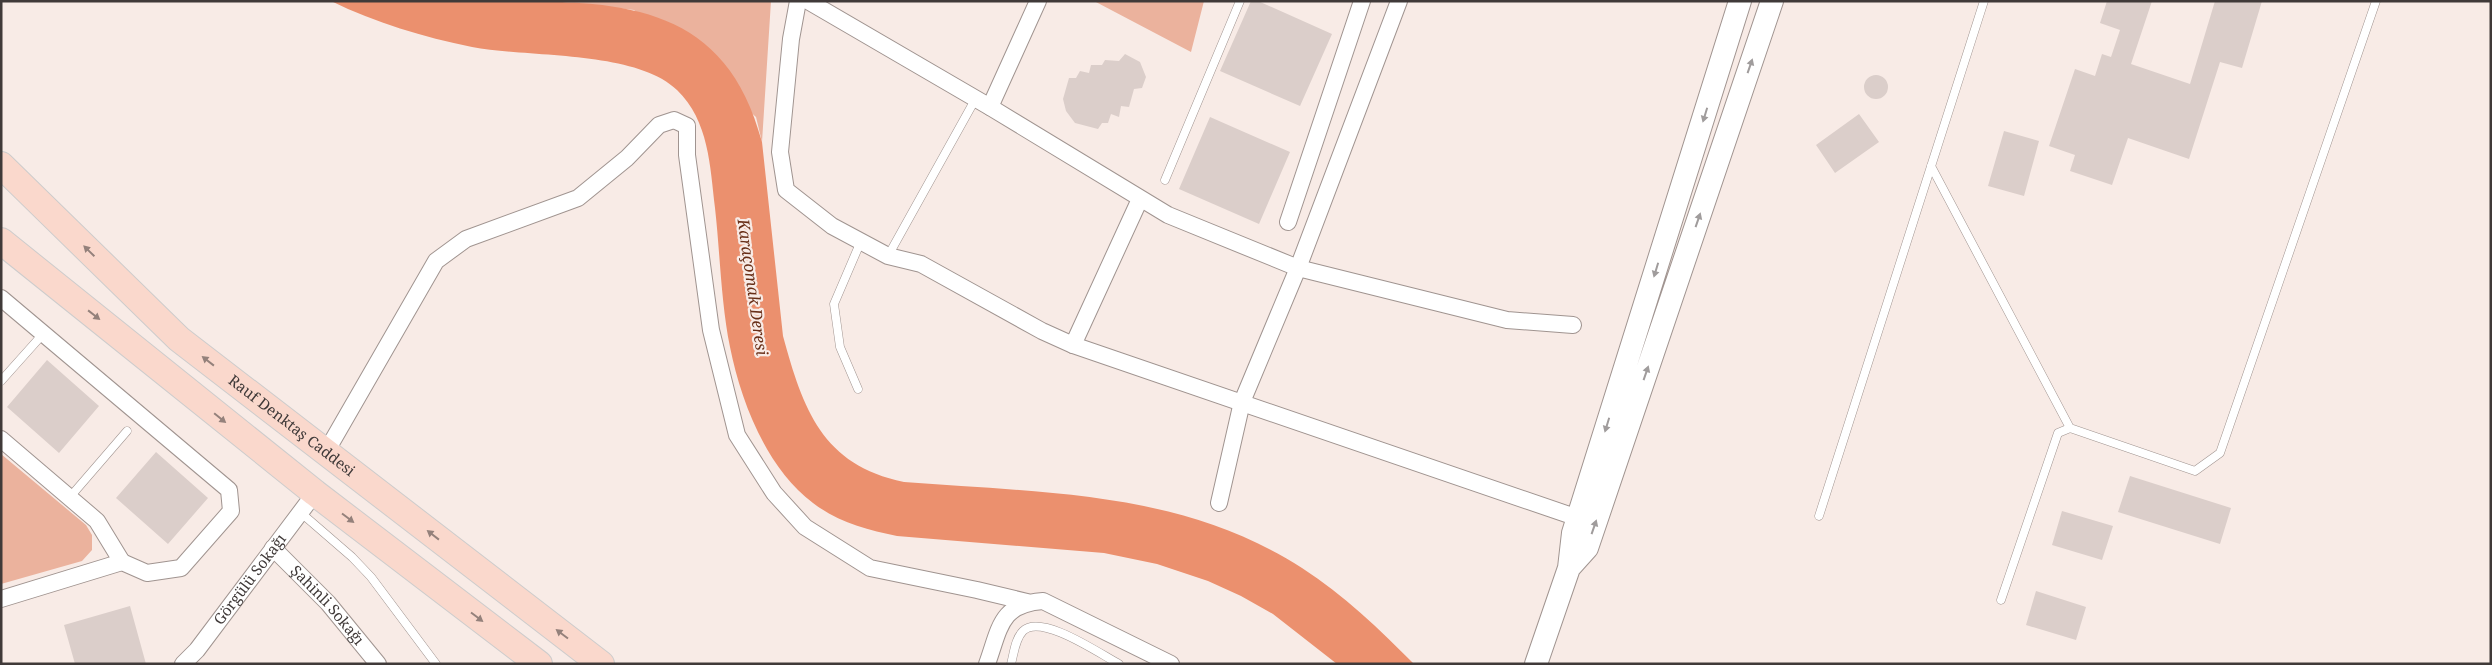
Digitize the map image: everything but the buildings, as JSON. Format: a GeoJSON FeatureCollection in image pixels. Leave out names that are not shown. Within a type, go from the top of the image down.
{"type":"FeatureCollection","features":[{"type":"Feature","properties":{"kind":"main road"},"geometry":{"type":"LineString","coordinates":[[1536,664],[1569,568],[1573,533],[1740,1]]}},
{"type":"Feature","properties":{"kind":"main road"},"geometry":{"type":"LineString","coordinates":[[1569,568],[1587,548],[1772,1]]}},
{"type":"Feature","properties":{"kind":"main road","name":"Rauf Denktaş Caddesi"},"geometry":{"type":"LineString","coordinates":[[1,165],[179,339],[601,664]]}},
{"type":"Feature","properties":{"kind":"main road"},"geometry":{"type":"LineString","coordinates":[[1,241],[307,502],[538,664]]}},
{"type":"Feature","properties":{"kind":"street"},"geometry":{"type":"LineString","coordinates":[[798,1],[791,39],[780,152],[786,190],[832,226],[888,256],[921,264],[1042,331],[1073,345],[1578,518]]}},
{"type":"Feature","properties":{"kind":"street"},"geometry":{"type":"LineString","coordinates":[[808,1],[990,106],[1168,215],[1298,268],[1507,320],[1573,325]]}},
{"type":"Feature","properties":{"kind":"street"},"geometry":{"type":"LineString","coordinates":[[990,106],[1038,1]]}},
{"type":"Feature","properties":{"kind":"street"},"geometry":{"type":"LineString","coordinates":[[1288,222],[1362,1]]}},
{"type":"Feature","properties":{"kind":"street"},"geometry":{"type":"LineString","coordinates":[[1218,503],[1242,402],[1298,268],[1399,1]]}},
{"type":"Feature","properties":{"kind":"street"},"geometry":{"type":"LineString","coordinates":[[326,452],[436,261],[466,239],[578,198],[627,158],[658,124],[674,120],[687,126],[687,155],[710,330],[737,435],[774,493],[805,526],[870,568],[1027,602],[1043,601],[1171,664]]}},
{"type":"Feature","properties":{"kind":"street"},"geometry":{"type":"LineString","coordinates":[[1073,345],[1140,199]]}},
{"type":"Feature","properties":{"kind":"street"},"geometry":{"type":"LineString","coordinates":[[1,298],[229,490],[231,511],[182,568],[147,574],[122,562],[98,521],[1,439]]}},
{"type":"Feature","properties":{"kind":"street","name":"Görgülü Sokağı"},"geometry":{"type":"LineString","coordinates":[[182,664],[197,650],[307,502]]}},
{"type":"Feature","properties":{"kind":"street","name":"Şahinli Sokağı"},"geometry":{"type":"LineString","coordinates":[[273,548],[328,604],[378,664]]}},
{"type":"Feature","properties":{"kind":"street"},"geometry":{"type":"LineString","coordinates":[[1,599],[122,562]]}},
{"type":"Feature","properties":{"kind":"street"},"geometry":{"type":"LineString","coordinates":[[987,664],[1003,621],[1010,610],[1027,602]]}},
{"type":"Feature","properties":{"kind":"lane"},"geometry":{"type":"LineString","coordinates":[[1165,180],[1240,1]]}},
{"type":"Feature","properties":{"kind":"lane"},"geometry":{"type":"LineString","coordinates":[[1819,516],[1984,1]]}},
{"type":"Feature","properties":{"kind":"lane"},"geometry":{"type":"LineString","coordinates":[[2001,600],[2058,433],[2070,428],[2195,470],[2220,453],[2376,1]]}},
{"type":"Feature","properties":{"kind":"lane"},"geometry":{"type":"LineString","coordinates":[[888,256],[976,98]]}},
{"type":"Feature","properties":{"kind":"lane"},"geometry":{"type":"LineString","coordinates":[[1931,166],[2070,428]]}},
{"type":"Feature","properties":{"kind":"lane"},"geometry":{"type":"LineString","coordinates":[[858,389],[840,347],[834,304],[860,241]]}},
{"type":"Feature","properties":{"kind":"lane"},"geometry":{"type":"LineString","coordinates":[[1,381],[43,334]]}},
{"type":"Feature","properties":{"kind":"lane"},"geometry":{"type":"LineString","coordinates":[[70,497],[128,431]]}},
{"type":"Feature","properties":{"kind":"lane"},"geometry":{"type":"LineString","coordinates":[[307,502],[352,557],[371,576],[436,664]]}},
{"type":"Feature","properties":{"kind":"lane"},"geometry":{"type":"LineString","coordinates":[[1011,664],[1018,638],[1025,629],[1036,625],[1052,628],[1119,664]]}},
{"type":"Feature","properties":{"kind":"shaded area"},"geometry":{"type":"Polygon","coordinates":[[[557,1],[771,1],[762,142],[756,117],[634,10],[557,1]]]}},
{"type":"Feature","properties":{"kind":"shaded area"},"geometry":{"type":"Polygon","coordinates":[[[1094,1],[1204,1],[1191,52],[1094,1]]]}},
{"type":"Feature","properties":{"kind":"shaded area"},"geometry":{"type":"Polygon","coordinates":[[[1,454],[86,525],[92,535],[92,550],[82,561],[1,584],[1,454]]]}},
{"type":"Feature","properties":{"kind":"water","name":"Karaçomak Deresi"},"geometry":{"type":"Polygon","coordinates":[[[331,1],[542,1],[585,3],[625,9],[662,19],[694,36],[722,61],[745,96],[762,142],[783,336],[808,410],[820,430],[835,448],[853,462],[876,474],[904,482],[1059,493],[1159,509],[1208,523],[1256,542],[1317,578],[1361,613],[1414,664],[1337,664],[1273,614],[1241,596],[1208,581],[1157,564],[1104,553],[897,536],[853,524],[823,510],[797,489],[769,453],[758,433],[741,390],[727,330],[717,225],[706,145],[696,116],[688,102],[677,90],[658,77],[635,68],[580,58],[472,47],[382,23],[331,1]]]}}]}
